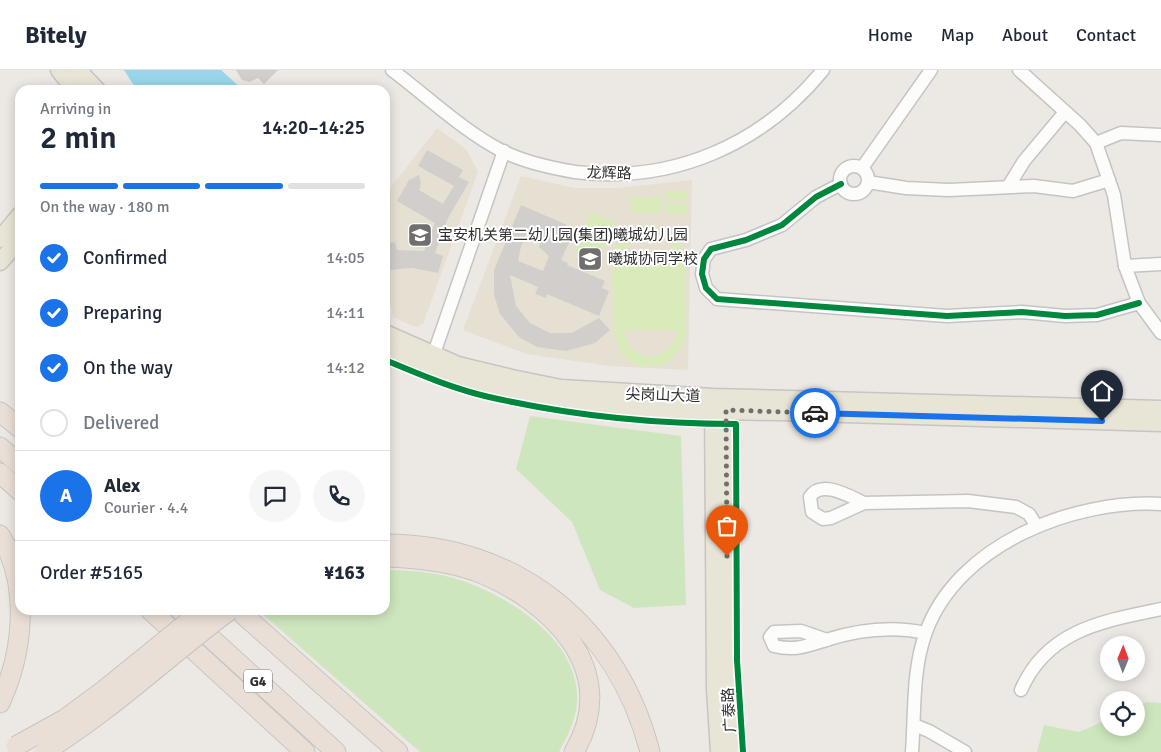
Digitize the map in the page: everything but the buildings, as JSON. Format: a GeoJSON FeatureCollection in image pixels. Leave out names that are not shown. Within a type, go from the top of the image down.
{"type":"FeatureCollection","features":[{"type":"Feature","properties":{"kind":"highway"},"geometry":{"type":"LineString","coordinates":[[0,412],[15,424]]}},
{"type":"Feature","properties":{"kind":"highway"},"geometry":{"type":"LineString","coordinates":[[0,447],[15,460]]}},
{"type":"Feature","properties":{"kind":"highway"},"geometry":{"type":"LineString","coordinates":[[0,473],[15,486]]}},
{"type":"Feature","properties":{"kind":"highway"},"geometry":{"type":"LineString","coordinates":[[0,535],[12,564],[15,580]]}},
{"type":"Feature","properties":{"kind":"highway"},"geometry":{"type":"LineString","coordinates":[[390,544],[446,548],[476,564],[535,604],[553,618],[569,636],[581,656],[588,679],[591,702],[584,732],[574,752]]}},
{"type":"Feature","properties":{"kind":"highway"},"geometry":{"type":"LineString","coordinates":[[390,557],[444,563],[476,564],[508,570],[536,586],[585,628],[608,655],[626,685],[640,716],[650,752]]}},
{"type":"Feature","properties":{"kind":"highway"},"geometry":{"type":"LineString","coordinates":[[0,703],[18,654],[19,615]]}},
{"type":"Feature","properties":{"kind":"highway","name":"G4"},"geometry":{"type":"LineString","coordinates":[[155,615],[304,752]]}},
{"type":"Feature","properties":{"kind":"highway","name":"G4"},"geometry":{"type":"LineString","coordinates":[[185,615],[336,752]]}},
{"type":"Feature","properties":{"kind":"highway"},"geometry":{"type":"LineString","coordinates":[[10,749],[64,719],[103,692],[197,615]]}},
{"type":"Feature","properties":{"kind":"highway"},"geometry":{"type":"LineString","coordinates":[[44,752],[73,734],[115,702],[191,639],[223,615]]}},
{"type":"Feature","properties":{"kind":"highway"},"geometry":{"type":"LineString","coordinates":[[244,615],[398,752]]}},
{"type":"Feature","properties":{"kind":"main road"},"geometry":{"type":"LineString","coordinates":[[59,70],[71,85]]}},
{"type":"Feature","properties":{"kind":"main road"},"geometry":{"type":"LineString","coordinates":[[78,70],[92,85]]}},
{"type":"Feature","properties":{"kind":"main road"},"geometry":{"type":"LineString","coordinates":[[0,239],[15,221]]}},
{"type":"Feature","properties":{"kind":"main road"},"geometry":{"type":"LineString","coordinates":[[0,262],[15,245]]}},
{"type":"Feature","properties":{"kind":"main road","name":"尖岗山大道"},"geometry":{"type":"LineString","coordinates":[[390,336],[432,361],[480,385],[531,396],[615,406],[720,403],[1161,409]]}},
{"type":"Feature","properties":{"kind":"main road","name":"尖岗山大道"},"geometry":{"type":"LineString","coordinates":[[390,349],[432,361]]}},
{"type":"Feature","properties":{"kind":"main road","name":"尖岗山大道"},"geometry":{"type":"LineString","coordinates":[[720,403],[1161,423]]}},
{"type":"Feature","properties":{"kind":"main road","name":"广泰路"},"geometry":{"type":"LineString","coordinates":[[719,752],[715,689],[720,403]]}},
{"type":"Feature","properties":{"kind":"main road","name":"广泰路"},"geometry":{"type":"LineString","coordinates":[[720,403],[728,688],[732,752]]}},
{"type":"Feature","properties":{"kind":"street","name":"龙辉路"},"geometry":{"type":"LineString","coordinates":[[392,70],[478,136],[504,151],[533,162],[594,174],[626,174],[657,171],[688,164],[717,153],[745,139],[771,122],[795,101],[823,70]]}},
{"type":"Feature","properties":{"kind":"street"},"geometry":{"type":"LineString","coordinates":[[862,168],[931,70]]}},
{"type":"Feature","properties":{"kind":"street"},"geometry":{"type":"LineString","coordinates":[[1019,70],[1096,143],[1109,180],[1117,211],[1124,266],[1139,303],[1161,332]]}},
{"type":"Feature","properties":{"kind":"street"},"geometry":{"type":"LineString","coordinates":[[1008,187],[1024,162],[1065,112]]}},
{"type":"Feature","properties":{"kind":"street"},"geometry":{"type":"LineString","coordinates":[[1096,143],[1121,133],[1161,135]]}},
{"type":"Feature","properties":{"kind":"street"},"geometry":{"type":"LineString","coordinates":[[432,361],[504,151]]}},
{"type":"Feature","properties":{"kind":"street"},"geometry":{"type":"LineString","coordinates":[[852,167],[862,168],[866,172],[868,182],[864,191],[854,194],[848,193],[841,184],[841,177],[844,170],[852,167]]}},
{"type":"Feature","properties":{"kind":"street"},"geometry":{"type":"LineString","coordinates":[[868,182],[906,188],[940,190],[1034,186],[1072,191],[1109,180]]}},
{"type":"Feature","properties":{"kind":"street"},"geometry":{"type":"LineString","coordinates":[[841,184],[816,197],[782,225],[746,240],[711,249],[704,259],[703,266],[702,274],[706,288],[717,299],[947,316],[1022,312],[1065,316],[1097,315],[1139,303]]}},
{"type":"Feature","properties":{"kind":"street"},"geometry":{"type":"LineString","coordinates":[[1124,266],[1161,264]]}},
{"type":"Feature","properties":{"kind":"street"},"geometry":{"type":"LineString","coordinates":[[864,503],[968,501],[999,503],[1016,507],[1029,514],[1036,525]]}},
{"type":"Feature","properties":{"kind":"street"},"geometry":{"type":"LineString","coordinates":[[912,752],[915,690],[925,633],[940,602],[952,586],[1001,545],[1036,525],[1086,509],[1118,505],[1161,504]]}},
{"type":"Feature","properties":{"kind":"street"},"geometry":{"type":"LineString","coordinates":[[1021,690],[1035,663],[1049,649],[1064,639],[1091,626],[1161,609]]}},
{"type":"Feature","properties":{"kind":"street"},"geometry":{"type":"LineString","coordinates":[[827,640],[884,629],[906,628],[925,633]]}},
{"type":"Feature","properties":{"kind":"street"},"geometry":{"type":"LineString","coordinates":[[914,725],[929,731],[965,752]]}},
{"type":"Feature","properties":{"kind":"shaded area","name":"宝安机关第二幼儿园(集团)曦城幼儿园"},"geometry":{"type":"Polygon","coordinates":[[[437,128],[467,150],[478,172],[423,324],[415,327],[393,317],[390,301],[390,189],[437,128]]]}},
{"type":"Feature","properties":{"kind":"shaded area","name":"曦城协同学校"},"geometry":{"type":"Polygon","coordinates":[[[521,176],[575,188],[618,188],[692,180],[688,370],[610,366],[527,354],[463,330],[521,176]]]}},
{"type":"Feature","properties":{"kind":"green space"},"geometry":{"type":"Polygon","coordinates":[[[687,191],[687,201],[666,201],[666,192],[687,191]]]}},
{"type":"Feature","properties":{"kind":"green space"},"geometry":{"type":"Polygon","coordinates":[[[631,197],[662,197],[662,213],[631,213],[631,197]]]}},
{"type":"Feature","properties":{"kind":"green space"},"geometry":{"type":"Polygon","coordinates":[[[666,204],[687,204],[687,213],[666,214],[666,204]]]}},
{"type":"Feature","properties":{"kind":"green space"},"geometry":{"type":"Polygon","coordinates":[[[591,212],[614,222],[597,262],[575,253],[591,212]]]}},
{"type":"Feature","properties":{"kind":"green space"},"geometry":{"type":"Polygon","coordinates":[[[644,225],[658,226],[669,230],[677,237],[686,267],[685,338],[680,348],[670,360],[656,366],[641,366],[630,362],[623,355],[618,344],[613,320],[613,253],[618,242],[625,234],[644,225]],[[652,234],[640,236],[631,241],[625,250],[622,261],[676,260],[674,251],[669,243],[652,234]],[[623,330],[630,348],[647,357],[659,355],[668,350],[674,341],[677,330],[623,330]]]}},
{"type":"Feature","properties":{"kind":"green space"},"geometry":{"type":"Polygon","coordinates":[[[530,416],[681,436],[686,605],[634,608],[600,590],[572,522],[516,469],[530,416]]]}},
{"type":"Feature","properties":{"kind":"green space"},"geometry":{"type":"Polygon","coordinates":[[[390,570],[407,571],[451,577],[471,584],[508,602],[543,628],[557,644],[568,662],[575,681],[577,702],[575,715],[559,752],[420,752],[264,615],[390,615],[390,570]]]}},
{"type":"Feature","properties":{"kind":"green space"},"geometry":{"type":"Polygon","coordinates":[[[1145,703],[1161,703],[1161,752],[1037,752],[1044,725],[1079,732],[1100,723],[1100,736],[1145,736],[1145,703]]]}},
{"type":"Feature","properties":{"kind":"water"},"geometry":{"type":"Polygon","coordinates":[[[124,70],[221,70],[238,85],[134,85],[124,70]]]}},
{"type":"Feature","properties":{"kind":"cycle path"},"geometry":{"type":"LineString","coordinates":[[841,184],[816,197],[782,225],[746,240],[711,249],[704,259],[702,274],[706,288],[717,299],[947,316],[1022,312],[1065,316],[1097,315],[1139,303]]}},
{"type":"Feature","properties":{"kind":"cycle path"},"geometry":{"type":"LineString","coordinates":[[390,362],[462,390],[550,409],[644,420],[736,424],[737,660],[743,752]]}},
{"type":"Feature","properties":{"kind":"way so far"},"geometry":{"type":"LineString","coordinates":[[727,556],[726,410],[815,413]]}},
{"type":"Feature","properties":{"kind":"place","name":"宝安机关第二幼儿园(集团)曦城幼儿园"},"geometry":{"type":"Point","coordinates":[420,235]}},
{"type":"Feature","properties":{"kind":"place","name":"曦城协同学校"},"geometry":{"type":"Point","coordinates":[590,259]}},
{"type":"Feature","properties":{"kind":"route"},"geometry":{"type":"LineString","coordinates":[[815,413],[1102,421]]}}]}
